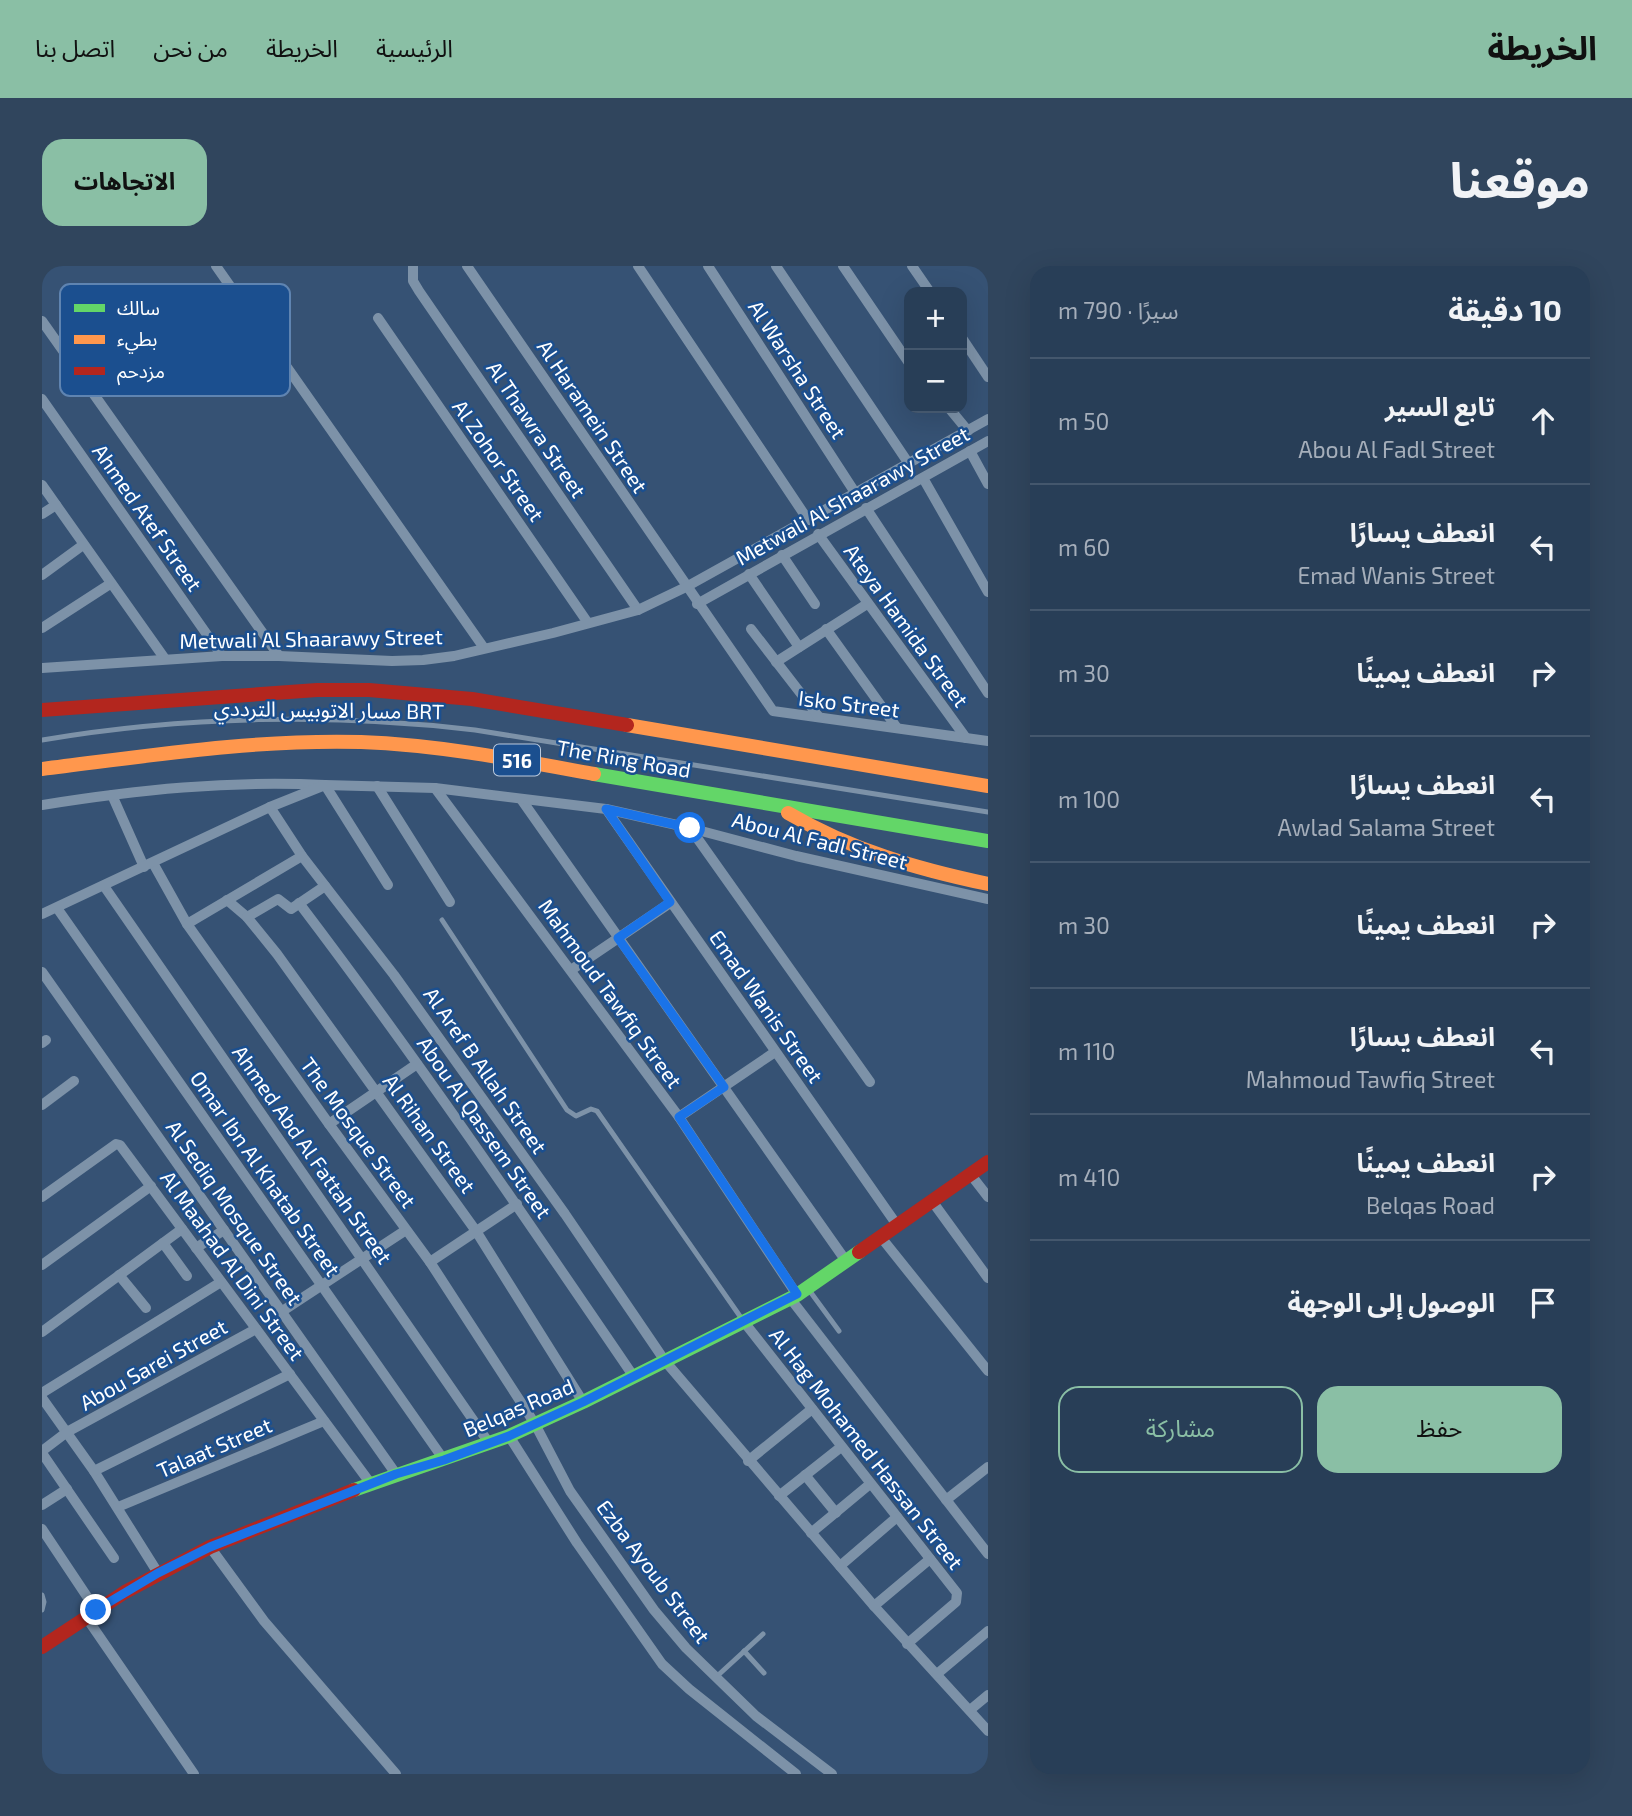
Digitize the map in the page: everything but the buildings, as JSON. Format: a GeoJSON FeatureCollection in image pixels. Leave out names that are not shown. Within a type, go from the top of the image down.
{"type":"FeatureCollection","features":[{"type":"Feature","properties":{"kind":"main road","name":"The Ring Road"},"geometry":{"type":"LineString","coordinates":[[42,710],[317,690],[421,693],[472,699],[988,786]]}},
{"type":"Feature","properties":{"kind":"main road","name":"The Ring Road"},"geometry":{"type":"LineString","coordinates":[[42,769],[251,746],[361,742],[506,758],[778,807],[988,841]]}},
{"type":"Feature","properties":{"kind":"main road"},"geometry":{"type":"LineString","coordinates":[[778,807],[837,840],[879,857],[922,870],[988,884]]}},
{"type":"Feature","properties":{"kind":"main road","name":"Belqas Road"},"geometry":{"type":"LineString","coordinates":[[43,1643],[158,1573],[210,1547],[396,1474],[509,1436],[744,1322],[798,1294],[988,1162]]}},
{"type":"Feature","properties":{"kind":"street"},"geometry":{"type":"LineString","coordinates":[[216,266],[229,284]]}},
{"type":"Feature","properties":{"kind":"street","name":"Al Thawra Street"},"geometry":{"type":"LineString","coordinates":[[413,266],[413,281],[638,610]]}},
{"type":"Feature","properties":{"kind":"street","name":"Al Haramein Street"},"geometry":{"type":"LineString","coordinates":[[467,266],[686,587]]}},
{"type":"Feature","properties":{"kind":"street"},"geometry":{"type":"LineString","coordinates":[[638,266],[808,520]]}},
{"type":"Feature","properties":{"kind":"street","name":"Al Warsha Street"},"geometry":{"type":"LineString","coordinates":[[708,266],[856,494]]}},
{"type":"Feature","properties":{"kind":"street"},"geometry":{"type":"LineString","coordinates":[[776,266],[909,464]]}},
{"type":"Feature","properties":{"kind":"street"},"geometry":{"type":"LineString","coordinates":[[843,266],[904,356]]}},
{"type":"Feature","properties":{"kind":"street"},"geometry":{"type":"LineString","coordinates":[[912,266],[927,287]]}},
{"type":"Feature","properties":{"kind":"street","name":"Al Zohor Street"},"geometry":{"type":"LineString","coordinates":[[378,318],[588,623]]}},
{"type":"Feature","properties":{"kind":"street"},"geometry":{"type":"LineString","coordinates":[[42,321],[60,346]]}},
{"type":"Feature","properties":{"kind":"street"},"geometry":{"type":"LineString","coordinates":[[967,346],[988,377]]}},
{"type":"Feature","properties":{"kind":"street"},"geometry":{"type":"LineString","coordinates":[[290,371],[484,648]]}},
{"type":"Feature","properties":{"kind":"street"},"geometry":{"type":"LineString","coordinates":[[95,396],[279,656]]}},
{"type":"Feature","properties":{"kind":"street","name":"Ahmed Atef Street"},"geometry":{"type":"LineString","coordinates":[[42,399],[222,656]]}},
{"type":"Feature","properties":{"kind":"street"},"geometry":{"type":"LineString","coordinates":[[953,413],[968,430]]}},
{"type":"Feature","properties":{"kind":"street","name":"Metwali Al Shaarawy Street"},"geometry":{"type":"LineString","coordinates":[[42,667],[222,656],[423,660],[484,648],[638,610],[686,587],[988,419]]}},
{"type":"Feature","properties":{"kind":"street","name":"Metwali Al Shaarawy Street"},"geometry":{"type":"LineString","coordinates":[[697,604],[988,441]]}},
{"type":"Feature","properties":{"kind":"street"},"geometry":{"type":"LineString","coordinates":[[970,451],[988,484]]}},
{"type":"Feature","properties":{"kind":"street"},"geometry":{"type":"LineString","coordinates":[[922,478],[988,592]]}},
{"type":"Feature","properties":{"kind":"street"},"geometry":{"type":"LineString","coordinates":[[42,485],[165,659]]}},
{"type":"Feature","properties":{"kind":"street"},"geometry":{"type":"LineString","coordinates":[[42,514],[56,505]]}},
{"type":"Feature","properties":{"kind":"street"},"geometry":{"type":"LineString","coordinates":[[866,508],[988,693]]}},
{"type":"Feature","properties":{"kind":"street","name":"Ateya Hamida Street"},"geometry":{"type":"LineString","coordinates":[[818,534],[966,738]]}},
{"type":"Feature","properties":{"kind":"street"},"geometry":{"type":"LineString","coordinates":[[42,575],[83,545]]}},
{"type":"Feature","properties":{"kind":"street"},"geometry":{"type":"LineString","coordinates":[[782,555],[815,604]]}},
{"type":"Feature","properties":{"kind":"street"},"geometry":{"type":"LineString","coordinates":[[749,574],[799,647]]}},
{"type":"Feature","properties":{"kind":"street"},"geometry":{"type":"LineString","coordinates":[[42,628],[110,583]]}},
{"type":"Feature","properties":{"kind":"street","name":"Isko Street"},"geometry":{"type":"LineString","coordinates":[[686,587],[773,711],[988,741]]}},
{"type":"Feature","properties":{"kind":"street"},"geometry":{"type":"LineString","coordinates":[[776,662],[867,604]]}},
{"type":"Feature","properties":{"kind":"street"},"geometry":{"type":"LineString","coordinates":[[751,629],[819,717]]}},
{"type":"Feature","properties":{"kind":"street"},"geometry":{"type":"LineString","coordinates":[[826,629],[897,728]]}},
{"type":"Feature","properties":{"kind":"street","name":"Abou Al Fadl Street"},"geometry":{"type":"LineString","coordinates":[[42,805],[112,795],[234,784],[435,788],[606,809],[796,856],[988,899]]}},
{"type":"Feature","properties":{"kind":"street"},"geometry":{"type":"LineString","coordinates":[[42,914],[270,807],[325,785],[388,885]]}},
{"type":"Feature","properties":{"kind":"street"},"geometry":{"type":"LineString","coordinates":[[377,786],[450,902]]}},
{"type":"Feature","properties":{"kind":"street","name":"Mahmoud Tawfiq Street"},"geometry":{"type":"LineString","coordinates":[[435,788],[679,1117],[798,1294]]}},
{"type":"Feature","properties":{"kind":"street","name":"The Mosque Street"},"geometry":{"type":"LineString","coordinates":[[112,795],[148,865],[187,924],[430,1262],[535,1424]]}},
{"type":"Feature","properties":{"kind":"street"},"geometry":{"type":"LineString","coordinates":[[521,799],[846,1261]]}},
{"type":"Feature","properties":{"kind":"street","name":"Al Aref B Allah Street"},"geometry":{"type":"LineString","coordinates":[[270,807],[302,856],[402,986],[665,1361],[907,1644],[988,1731]]}},
{"type":"Feature","properties":{"kind":"street","name":"Emad Wanis Street"},"geometry":{"type":"LineString","coordinates":[[606,809],[897,1225]]}},
{"type":"Feature","properties":{"kind":"street"},"geometry":{"type":"LineString","coordinates":[[690,828],[870,1082]]}},
{"type":"Feature","properties":{"kind":"street"},"geometry":{"type":"LineString","coordinates":[[187,924],[302,856]]}},
{"type":"Feature","properties":{"kind":"street","name":"Ahmed Abd Al Fattah Street"},"geometry":{"type":"LineString","coordinates":[[104,886],[489,1443]]}},
{"type":"Feature","properties":{"kind":"street"},"geometry":{"type":"LineString","coordinates":[[247,917],[278,899],[289,909],[325,886]]}},
{"type":"Feature","properties":{"kind":"street","name":"Al Rihan Street"},"geometry":{"type":"LineString","coordinates":[[227,900],[247,917],[277,954],[476,1231],[583,1402]]}},
{"type":"Feature","properties":{"kind":"street"},"geometry":{"type":"LineString","coordinates":[[571,970],[670,902]]}},
{"type":"Feature","properties":{"kind":"street","name":"Abou Al Qassem Street"},"geometry":{"type":"LineString","coordinates":[[299,903],[517,1204],[634,1377]]}},
{"type":"Feature","properties":{"kind":"street","name":"Omar Ibn Al Khatab Street"},"geometry":{"type":"LineString","coordinates":[[57,908],[444,1460]]}},
{"type":"Feature","properties":{"kind":"street","name":"Al Sediq Mosque Street"},"geometry":{"type":"LineString","coordinates":[[42,972],[396,1474]]}},
{"type":"Feature","properties":{"kind":"street"},"geometry":{"type":"LineString","coordinates":[[679,1117],[775,1052]]}},
{"type":"Feature","properties":{"kind":"street"},"geometry":{"type":"LineString","coordinates":[[329,1124],[417,1064]]}},
{"type":"Feature","properties":{"kind":"street"},"geometry":{"type":"LineString","coordinates":[[42,1105],[74,1081]]}},
{"type":"Feature","properties":{"kind":"street","name":"Al Maahad Al Dini Street"},"geometry":{"type":"LineString","coordinates":[[42,1197],[118,1143],[371,1485]]}},
{"type":"Feature","properties":{"kind":"street"},"geometry":{"type":"LineString","coordinates":[[971,1175],[988,1197]]}},
{"type":"Feature","properties":{"kind":"street"},"geometry":{"type":"LineString","coordinates":[[42,1265],[150,1186]]}},
{"type":"Feature","properties":{"kind":"street"},"geometry":{"type":"LineString","coordinates":[[932,1201],[988,1278]]}},
{"type":"Feature","properties":{"kind":"street"},"geometry":{"type":"LineString","coordinates":[[430,1262],[517,1204]]}},
{"type":"Feature","properties":{"kind":"street"},"geometry":{"type":"LineString","coordinates":[[42,1332],[182,1228]]}},
{"type":"Feature","properties":{"kind":"street"},"geometry":{"type":"LineString","coordinates":[[196,1248],[224,1230]]}},
{"type":"Feature","properties":{"kind":"street"},"geometry":{"type":"LineString","coordinates":[[281,1312],[406,1230]]}},
{"type":"Feature","properties":{"kind":"street"},"geometry":{"type":"LineString","coordinates":[[880,1236],[988,1371]]}},
{"type":"Feature","properties":{"kind":"street"},"geometry":{"type":"LineString","coordinates":[[163,1242],[187,1276]]}},
{"type":"Feature","properties":{"kind":"street"},"geometry":{"type":"LineString","coordinates":[[120,1275],[146,1308]]}},
{"type":"Feature","properties":{"kind":"street"},"geometry":{"type":"LineString","coordinates":[[158,1573],[118,1507],[42,1396],[221,1282]]}},
{"type":"Feature","properties":{"kind":"street"},"geometry":{"type":"LineString","coordinates":[[798,1294],[988,1554]]}},
{"type":"Feature","properties":{"kind":"street","name":"Al Hag Mohamed Hassan Street"},"geometry":{"type":"LineString","coordinates":[[744,1322],[957,1593],[958,1598],[907,1644]]}},
{"type":"Feature","properties":{"kind":"street","name":"Abou Sarei Street"},"geometry":{"type":"LineString","coordinates":[[42,1452],[67,1432],[256,1329]]}},
{"type":"Feature","properties":{"kind":"street"},"geometry":{"type":"LineString","coordinates":[[94,1471],[289,1374]]}},
{"type":"Feature","properties":{"kind":"street"},"geometry":{"type":"LineString","coordinates":[[748,1461],[812,1409]]}},
{"type":"Feature","properties":{"kind":"street","name":"Talaat Street"},"geometry":{"type":"LineString","coordinates":[[118,1507],[324,1422]]}},
{"type":"Feature","properties":{"kind":"street","name":"Ezba Ayoub Street"},"geometry":{"type":"LineString","coordinates":[[535,1424],[570,1492],[654,1610],[715,1678],[756,1716],[832,1774]]}},
{"type":"Feature","properties":{"kind":"street"},"geometry":{"type":"LineString","coordinates":[[509,1436],[577,1543],[662,1664],[689,1689],[796,1774]]}},
{"type":"Feature","properties":{"kind":"street"},"geometry":{"type":"LineString","coordinates":[[779,1496],[841,1447]]}},
{"type":"Feature","properties":{"kind":"street"},"geometry":{"type":"LineString","coordinates":[[42,1452],[114,1558]]}},
{"type":"Feature","properties":{"kind":"street"},"geometry":{"type":"LineString","coordinates":[[946,1500],[988,1467]]}},
{"type":"Feature","properties":{"kind":"street"},"geometry":{"type":"LineString","coordinates":[[805,1475],[836,1513]]}},
{"type":"Feature","properties":{"kind":"street"},"geometry":{"type":"LineString","coordinates":[[811,1533],[870,1485]]}},
{"type":"Feature","properties":{"kind":"street"},"geometry":{"type":"LineString","coordinates":[[42,1505],[67,1489]]}},
{"type":"Feature","properties":{"kind":"street"},"geometry":{"type":"LineString","coordinates":[[840,1566],[897,1517]]}},
{"type":"Feature","properties":{"kind":"street"},"geometry":{"type":"LineString","coordinates":[[42,1529],[91,1613],[194,1774]]}},
{"type":"Feature","properties":{"kind":"street"},"geometry":{"type":"LineString","coordinates":[[210,1547],[241,1593],[396,1774]]}},
{"type":"Feature","properties":{"kind":"street"},"geometry":{"type":"LineString","coordinates":[[874,1606],[930,1559]]}},
{"type":"Feature","properties":{"kind":"street"},"geometry":{"type":"LineString","coordinates":[[937,1674],[988,1631]]}},
{"type":"Feature","properties":{"kind":"street"},"geometry":{"type":"LineString","coordinates":[[970,1710],[988,1695]]}},
{"type":"Feature","properties":{"kind":"lane","name":"مسار الاتوبيس الترددي BRT"},"geometry":{"type":"LineString","coordinates":[[42,740],[216,721],[412,722],[556,742],[988,812]]}},
{"type":"Feature","properties":{"kind":"lane"},"geometry":{"type":"LineString","coordinates":[[442,920],[567,1110],[576,1116],[591,1109],[597,1111],[744,1322]]}},
{"type":"Feature","properties":{"kind":"lane"},"geometry":{"type":"LineString","coordinates":[[798,1294],[839,1331]]}},
{"type":"Feature","properties":{"kind":"lane"},"geometry":{"type":"LineString","coordinates":[[42,1595],[42,1610]]}},
{"type":"Feature","properties":{"kind":"lane"},"geometry":{"type":"LineString","coordinates":[[715,1678],[763,1634]]}},
{"type":"Feature","properties":{"kind":"lane"},"geometry":{"type":"LineString","coordinates":[[744,1651],[764,1673]]}},
{"type":"Feature","properties":{"kind":"traffic: fast"},"geometry":{"type":"LineString","coordinates":[[594,774],[988,841]]}},
{"type":"Feature","properties":{"kind":"traffic: fast"},"geometry":{"type":"LineString","coordinates":[[354,1490],[509,1436],[583,1402],[797,1295],[859,1252]]}},
{"type":"Feature","properties":{"kind":"traffic: slow"},"geometry":{"type":"LineString","coordinates":[[627,725],[988,786]]}},
{"type":"Feature","properties":{"kind":"traffic: slow"},"geometry":{"type":"LineString","coordinates":[[42,769],[241,746],[361,742],[449,750],[594,774]]}},
{"type":"Feature","properties":{"kind":"traffic: slow"},"geometry":{"type":"LineString","coordinates":[[788,813],[836,838],[885,857],[988,884]]}},
{"type":"Feature","properties":{"kind":"traffic: jam"},"geometry":{"type":"LineString","coordinates":[[42,710],[317,690],[369,690],[472,699],[627,725]]}},
{"type":"Feature","properties":{"kind":"traffic: jam"},"geometry":{"type":"LineString","coordinates":[[859,1252],[988,1162]]}},
{"type":"Feature","properties":{"kind":"traffic: jam"},"geometry":{"type":"LineString","coordinates":[[42,1647],[125,1592],[210,1547],[354,1490]]}},
{"type":"Feature","properties":{"kind":"route"},"geometry":{"type":"LineString","coordinates":[[96,1610],[158,1573],[210,1547],[396,1474],[509,1436],[583,1402],[797,1294],[679,1117],[724,1087],[618,938],[670,902],[606,809],[690,828]]}}]}
